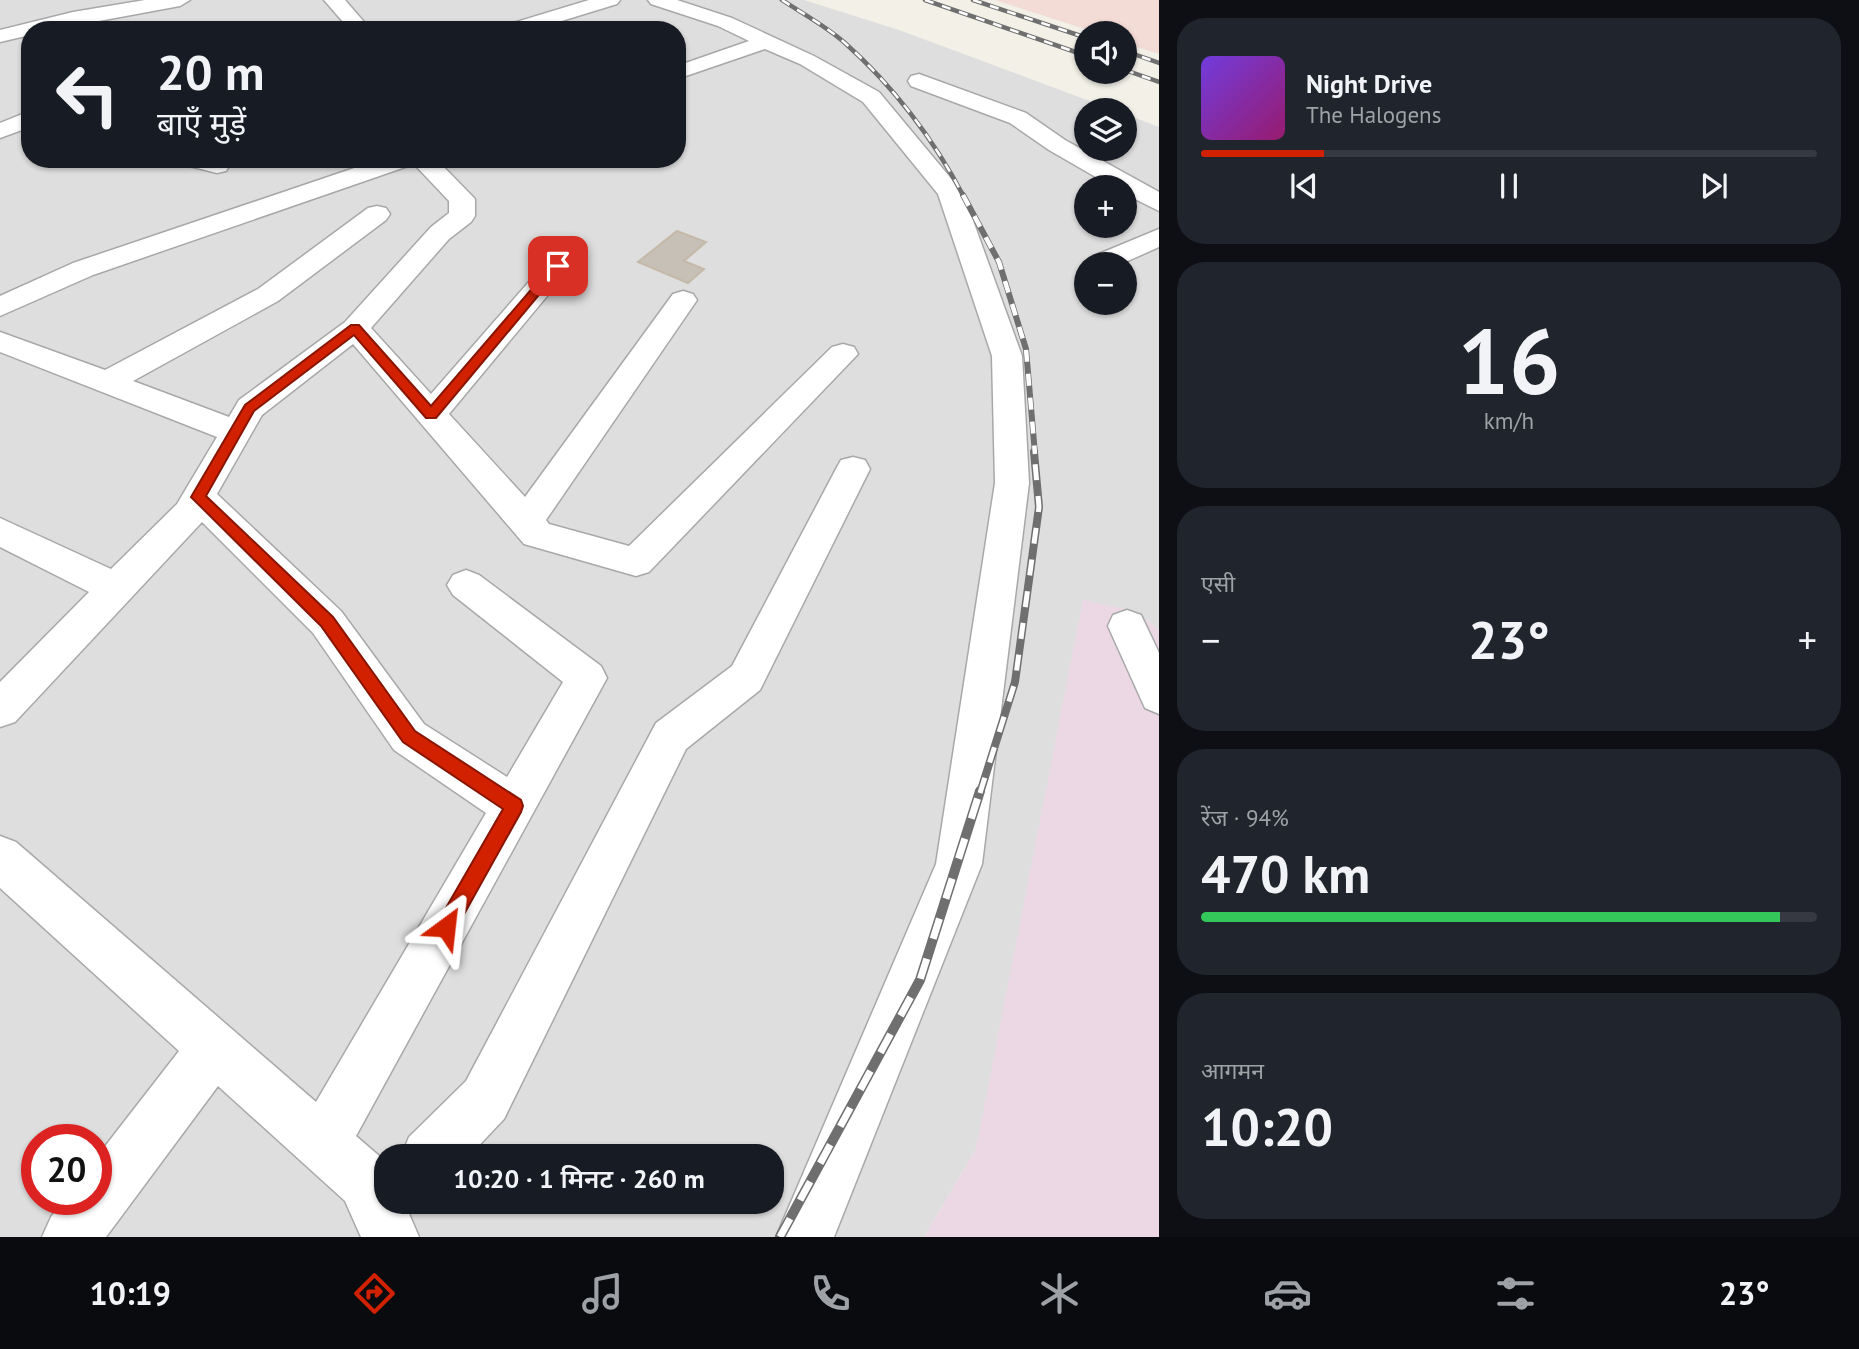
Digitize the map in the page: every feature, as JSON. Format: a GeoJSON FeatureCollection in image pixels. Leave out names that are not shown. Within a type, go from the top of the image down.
{"type":"FeatureCollection","features":[{"type":"Feature","properties":{"kind":"street"},"geometry":{"type":"LineString","coordinates":[[61,21],[180,0]]}},
{"type":"Feature","properties":{"kind":"street"},"geometry":{"type":"LineString","coordinates":[[334,0],[353,21]]}},
{"type":"Feature","properties":{"kind":"street"},"geometry":{"type":"LineString","coordinates":[[540,21],[610,0]]}},
{"type":"Feature","properties":{"kind":"street"},"geometry":{"type":"LineString","coordinates":[[658,0],[725,22],[767,41],[871,97],[950,193],[1007,356],[1012,483],[959,864],[805,1237]]}},
{"type":"Feature","properties":{"kind":"street"},"geometry":{"type":"LineString","coordinates":[[0,36],[21,31]]}},
{"type":"Feature","properties":{"kind":"street"},"geometry":{"type":"LineString","coordinates":[[686,71],[767,41]]}},
{"type":"Feature","properties":{"kind":"street"},"geometry":{"type":"LineString","coordinates":[[919,82],[1018,118],[1097,169],[1159,204]]}},
{"type":"Feature","properties":{"kind":"street"},"geometry":{"type":"LineString","coordinates":[[0,131],[21,122]]}},
{"type":"Feature","properties":{"kind":"street"},"geometry":{"type":"LineString","coordinates":[[0,307],[83,269],[340,171],[356,168]]}},
{"type":"Feature","properties":{"kind":"street"},"geometry":{"type":"LineString","coordinates":[[0,709],[189,513],[250,408],[355,328],[440,233],[462,216],[462,199],[431,168]]}},
{"type":"Feature","properties":{"kind":"street"},"geometry":{"type":"LineString","coordinates":[[107,382],[268,295],[377,215]]}},
{"type":"Feature","properties":{"kind":"street"},"geometry":{"type":"LineString","coordinates":[[1126,252],[1159,237]]}},
{"type":"Feature","properties":{"kind":"street"},"geometry":{"type":"LineString","coordinates":[[431,415],[558,266]]}},
{"type":"Feature","properties":{"kind":"street"},"geometry":{"type":"LineString","coordinates":[[526,523],[683,300]]}},
{"type":"Feature","properties":{"kind":"street"},"geometry":{"type":"LineString","coordinates":[[355,328],[537,534],[636,562],[842,354]]}},
{"type":"Feature","properties":{"kind":"street"},"geometry":{"type":"LineString","coordinates":[[4,347],[107,382],[236,432]]}},
{"type":"Feature","properties":{"kind":"street"},"geometry":{"type":"LineString","coordinates":[[442,1144],[485,1100],[671,736],[746,678],[853,469]]}},
{"type":"Feature","properties":{"kind":"street"},"geometry":{"type":"LineString","coordinates":[[198,497],[327,622],[409,737],[514,806]]}},
{"type":"Feature","properties":{"kind":"street"},"geometry":{"type":"LineString","coordinates":[[0,531],[115,588]]}},
{"type":"Feature","properties":{"kind":"street"},"geometry":{"type":"LineString","coordinates":[[322,1144],[587,678],[466,585]]}},
{"type":"Feature","properties":{"kind":"street"},"geometry":{"type":"LineString","coordinates":[[1127,626],[1159,696]]}},
{"type":"Feature","properties":{"kind":"street"},"geometry":{"type":"LineString","coordinates":[[0,858],[365,1181],[385,1215]]}},
{"type":"Feature","properties":{"kind":"street"},"geometry":{"type":"LineString","coordinates":[[71,1237],[214,1048]]}},
{"type":"Feature","properties":{"kind":"shaded area"},"geometry":{"type":"Polygon","coordinates":[[[0,0],[804,0],[899,30],[1082,98],[1074,98],[1074,161],[1137,161],[1137,119],[1159,127],[1159,630],[1135,611],[976,1149],[924,1237],[0,1237],[0,0]]]}},
{"type":"Feature","properties":{"kind":"shaded area"},"geometry":{"type":"Polygon","coordinates":[[[995,0],[1159,0],[1159,54],[1137,47],[1137,21],[1074,21],[1074,26],[995,0]]]}},
{"type":"Feature","properties":{"kind":"shaded area"},"geometry":{"type":"Polygon","coordinates":[[[1083,600],[1135,611],[1159,630],[1159,1237],[924,1237],[976,1149],[1083,600]]]}},
{"type":"Feature","properties":{"kind":"building"},"geometry":{"type":"Polygon","coordinates":[[[677,231],[706,242],[684,261],[704,269],[688,283],[638,262],[677,231]]]}},
{"type":"Feature","properties":{"kind":"railway"},"geometry":{"type":"LineString","coordinates":[[782,0],[838,37],[880,77],[926,134],[964,197]]}},
{"type":"Feature","properties":{"kind":"railway"},"geometry":{"type":"LineString","coordinates":[[925,0],[1074,52]]}},
{"type":"Feature","properties":{"kind":"railway"},"geometry":{"type":"LineString","coordinates":[[973,0],[1074,34]]}},
{"type":"Feature","properties":{"kind":"railway"},"geometry":{"type":"LineString","coordinates":[[1137,55],[1159,63]]}},
{"type":"Feature","properties":{"kind":"railway"},"geometry":{"type":"LineString","coordinates":[[1137,74],[1159,82]]}},
{"type":"Feature","properties":{"kind":"railway"},"geometry":{"type":"LineString","coordinates":[[963,195],[999,262],[1026,349],[1035,454]]}},
{"type":"Feature","properties":{"kind":"railway"},"geometry":{"type":"LineString","coordinates":[[980,793],[1015,682],[1039,507],[1034,452]]}},
{"type":"Feature","properties":{"kind":"railway"},"geometry":{"type":"LineString","coordinates":[[780,1237],[920,980],[980,791]]}},
{"type":"Feature","properties":{"kind":"route"},"geometry":{"type":"LineString","coordinates":[[446,927],[514,806],[409,737],[327,622],[198,497],[250,408],[355,328],[431,415],[558,266]]}}]}
